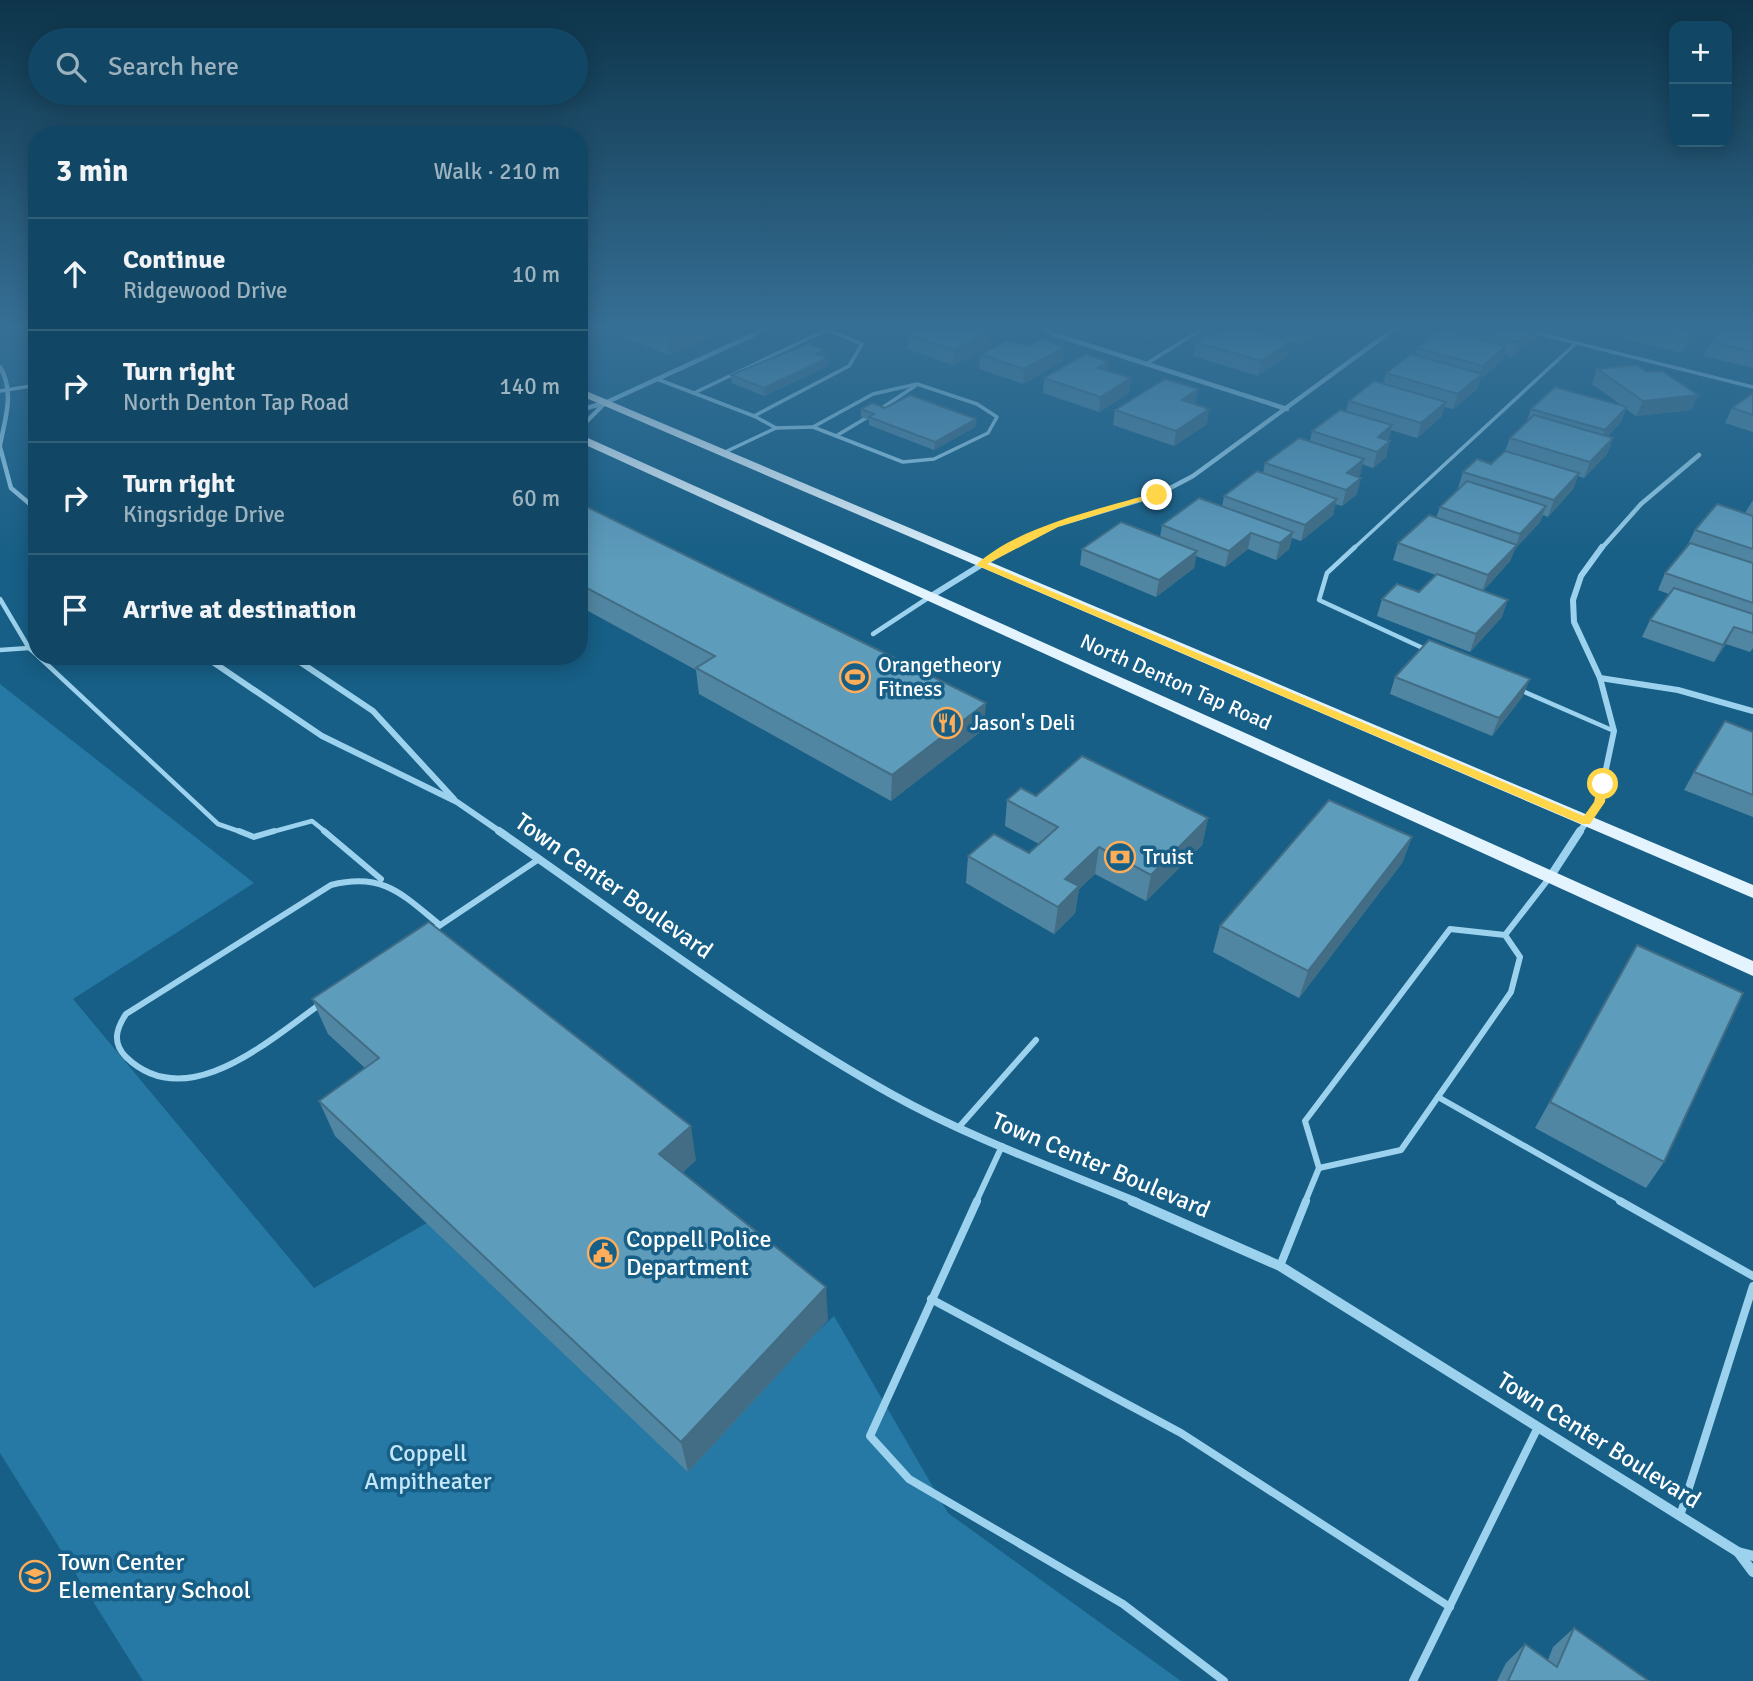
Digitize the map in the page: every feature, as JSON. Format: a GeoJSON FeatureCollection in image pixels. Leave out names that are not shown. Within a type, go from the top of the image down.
{"type":"FeatureCollection","features":[{"type":"Feature","properties":{"kind":"main road","name":"North Denton Tap Road"},"geometry":{"type":"LineString","coordinates":[[615,407],[1753,892]]}},
{"type":"Feature","properties":{"kind":"main road","name":"North Denton Tap Road"},"geometry":{"type":"LineString","coordinates":[[588,441],[1753,969]]}},
{"type":"Feature","properties":{"kind":"street"},"geometry":{"type":"LineString","coordinates":[[8,407],[0,446],[11,488],[28,502]]}},
{"type":"Feature","properties":{"kind":"street"},"geometry":{"type":"LineString","coordinates":[[588,420],[601,407]]}},
{"type":"Feature","properties":{"kind":"street"},"geometry":{"type":"LineString","coordinates":[[1282,407],[1287,409]]}},
{"type":"Feature","properties":{"kind":"street"},"geometry":{"type":"LineString","coordinates":[[931,596],[1000,552],[1055,525],[1157,495],[1193,476],[1287,409]]}},
{"type":"Feature","properties":{"kind":"street"},"geometry":{"type":"LineString","coordinates":[[1550,877],[1600,802],[1614,731],[1600,678],[1574,622],[1573,600],[1581,576],[1602,547],[1642,504],[1699,456]]}},
{"type":"Feature","properties":{"kind":"street","name":"Town Center Boulevard"},"geometry":{"type":"LineString","coordinates":[[217,665],[322,736],[457,802],[791,1034],[895,1096],[1002,1146],[1198,1228],[1280,1266],[1738,1552],[1753,1556]]}},
{"type":"Feature","properties":{"kind":"street","name":"Town Center Boulevard"},"geometry":{"type":"LineString","coordinates":[[304,665],[373,711],[457,802]]}},
{"type":"Feature","properties":{"kind":"street"},"geometry":{"type":"LineString","coordinates":[[1600,678],[1662,684],[1722,699],[1753,711]]}},
{"type":"Feature","properties":{"kind":"street","name":"Town Center Boulevard"},"geometry":{"type":"LineString","coordinates":[[1738,1552],[1753,1572]]}},
{"type":"Feature","properties":{"kind":"lane"},"geometry":{"type":"LineString","coordinates":[[732,407],[776,428]]}},
{"type":"Feature","properties":{"kind":"lane"},"geometry":{"type":"LineString","coordinates":[[754,416],[770,407]]}},
{"type":"Feature","properties":{"kind":"lane"},"geometry":{"type":"LineString","coordinates":[[813,427],[849,407]]}},
{"type":"Feature","properties":{"kind":"lane"},"geometry":{"type":"LineString","coordinates":[[836,436],[880,407]]}},
{"type":"Feature","properties":{"kind":"lane"},"geometry":{"type":"LineString","coordinates":[[723,453],[776,428],[813,427],[903,462],[934,459],[988,433],[997,417],[982,407]]}},
{"type":"Feature","properties":{"kind":"lane"},"geometry":{"type":"LineString","coordinates":[[1428,650],[1340,612],[1319,600],[1327,573],[1506,407]]}},
{"type":"Feature","properties":{"kind":"lane"},"geometry":{"type":"LineString","coordinates":[[873,634],[931,596]]}},
{"type":"Feature","properties":{"kind":"lane"},"geometry":{"type":"LineString","coordinates":[[0,599],[28,646]]}},
{"type":"Feature","properties":{"kind":"lane"},"geometry":{"type":"LineString","coordinates":[[0,650],[28,648]]}},
{"type":"Feature","properties":{"kind":"lane"},"geometry":{"type":"LineString","coordinates":[[48,665],[218,824],[254,837],[312,821],[386,884],[440,925]]}},
{"type":"Feature","properties":{"kind":"lane"},"geometry":{"type":"LineString","coordinates":[[1515,688],[1614,731]]}},
{"type":"Feature","properties":{"kind":"lane"},"geometry":{"type":"LineString","coordinates":[[429,932],[539,859]]}},
{"type":"Feature","properties":{"kind":"lane"},"geometry":{"type":"LineString","coordinates":[[1505,935],[1550,877]]}},
{"type":"Feature","properties":{"kind":"lane"},"geometry":{"type":"LineString","coordinates":[[329,999],[230,1065],[187,1082],[150,1078],[131,1064],[116,1044],[116,1028],[136,1006],[331,885],[352,878],[371,878],[386,884]]}},
{"type":"Feature","properties":{"kind":"lane"},"geometry":{"type":"LineString","coordinates":[[1280,1266],[1320,1168],[1305,1121],[1450,929],[1505,935],[1520,957],[1511,992],[1401,1150],[1320,1168]]}},
{"type":"Feature","properties":{"kind":"lane"},"geometry":{"type":"LineString","coordinates":[[959,1127],[1037,1040]]}},
{"type":"Feature","properties":{"kind":"lane"},"geometry":{"type":"LineString","coordinates":[[1438,1097],[1753,1276]]}},
{"type":"Feature","properties":{"kind":"lane"},"geometry":{"type":"LineString","coordinates":[[1002,1146],[870,1436],[909,1479],[1123,1604],[1224,1681]]}},
{"type":"Feature","properties":{"kind":"lane"},"geometry":{"type":"LineString","coordinates":[[1681,1516],[1753,1286]]}},
{"type":"Feature","properties":{"kind":"lane"},"geometry":{"type":"LineString","coordinates":[[931,1299],[1181,1433],[1450,1607]]}},
{"type":"Feature","properties":{"kind":"lane"},"geometry":{"type":"LineString","coordinates":[[1413,1681],[1538,1427]]}},
{"type":"Feature","properties":{"kind":"green space","name":"Coppell Ampitheater"},"geometry":{"type":"Polygon","coordinates":[[[0,684],[254,883],[73,999],[314,1288],[451,1209],[712,1430],[834,1316],[948,1513],[1181,1681],[143,1681],[0,1453],[0,684]]]}},
{"type":"Feature","properties":{"kind":"building"},"geometry":{"type":"Polygon","coordinates":[[[944,407],[976,419],[935,442],[869,417],[874,414],[861,409],[944,407]]]}},
{"type":"Feature","properties":{"kind":"building"},"geometry":{"type":"Polygon","coordinates":[[[1119,407],[1209,409],[1176,431],[1115,410],[1119,407]]]}},
{"type":"Feature","properties":{"kind":"building"},"geometry":{"type":"Polygon","coordinates":[[[1370,407],[1440,407],[1421,423],[1370,407]]]}},
{"type":"Feature","properties":{"kind":"building"},"geometry":{"type":"Polygon","coordinates":[[[1533,407],[1627,407],[1605,430],[1531,409],[1533,407]]]}},
{"type":"Feature","properties":{"kind":"building"},"geometry":{"type":"Polygon","coordinates":[[[1753,407],[1753,415],[1732,408],[1753,407]]]}},
{"type":"Feature","properties":{"kind":"building"},"geometry":{"type":"Polygon","coordinates":[[[1340,410],[1392,425],[1378,437],[1390,441],[1377,452],[1312,431],[1340,410]]]}},
{"type":"Feature","properties":{"kind":"building"},"geometry":{"type":"Polygon","coordinates":[[[1534,415],[1613,438],[1590,462],[1510,438],[1534,415]]]}},
{"type":"Feature","properties":{"kind":"building"},"geometry":{"type":"Polygon","coordinates":[[[1299,438],[1364,459],[1347,473],[1361,478],[1346,490],[1265,463],[1299,438]]]}},
{"type":"Feature","properties":{"kind":"building"},"geometry":{"type":"Polygon","coordinates":[[[1505,451],[1579,473],[1554,500],[1463,472],[1477,459],[1491,464],[1505,451]]]}},
{"type":"Feature","properties":{"kind":"building"},"geometry":{"type":"Polygon","coordinates":[[[1257,471],[1337,499],[1305,525],[1224,496],[1257,471]]]}},
{"type":"Feature","properties":{"kind":"building"},"geometry":{"type":"Polygon","coordinates":[[[1467,481],[1546,506],[1520,534],[1440,507],[1467,481]]]}},
{"type":"Feature","properties":{"kind":"building"},"geometry":{"type":"Polygon","coordinates":[[[1199,498],[1293,532],[1280,543],[1251,533],[1229,551],[1162,525],[1199,498]]]}},
{"type":"Feature","properties":{"kind":"building"},"geometry":{"type":"Polygon","coordinates":[[[1717,504],[1753,516],[1753,549],[1695,530],[1717,504]]]}},
{"type":"Feature","properties":{"kind":"building"},"geometry":{"type":"Polygon","coordinates":[[[588,507],[986,703],[892,775],[696,668],[715,656],[588,589],[588,507]]]}},
{"type":"Feature","properties":{"kind":"building"},"geometry":{"type":"Polygon","coordinates":[[[1429,515],[1517,545],[1488,575],[1398,543],[1429,515]]]}},
{"type":"Feature","properties":{"kind":"building"},"geometry":{"type":"Polygon","coordinates":[[[1121,522],[1197,551],[1159,580],[1082,549],[1121,522]]]}},
{"type":"Feature","properties":{"kind":"building"},"geometry":{"type":"Polygon","coordinates":[[[1690,543],[1753,563],[1753,603],[1665,573],[1690,543]]]}},
{"type":"Feature","properties":{"kind":"building"},"geometry":{"type":"Polygon","coordinates":[[[1437,574],[1508,600],[1476,634],[1382,599],[1397,584],[1419,592],[1437,574]]]}},
{"type":"Feature","properties":{"kind":"building"},"geometry":{"type":"Polygon","coordinates":[[[1674,588],[1753,614],[1753,633],[1734,627],[1723,645],[1650,620],[1674,588]]]}},
{"type":"Feature","properties":{"kind":"building"},"geometry":{"type":"Polygon","coordinates":[[[1429,640],[1530,679],[1499,718],[1395,677],[1429,640]]]}},
{"type":"Feature","properties":{"kind":"building"},"geometry":{"type":"Polygon","coordinates":[[[1725,721],[1753,732],[1753,795],[1694,772],[1725,721]]]}},
{"type":"Feature","properties":{"kind":"building"},"geometry":{"type":"Polygon","coordinates":[[[1082,756],[1208,818],[1151,875],[1099,847],[1065,879],[1079,886],[1058,907],[968,856],[994,834],[1029,853],[1058,827],[1007,800],[1021,788],[1036,796],[1082,756]]]}},
{"type":"Feature","properties":{"kind":"building"},"geometry":{"type":"Polygon","coordinates":[[[1329,800],[1412,837],[1308,971],[1220,926],[1329,800]]]}},
{"type":"Feature","properties":{"kind":"building","name":"Coppell Police Department"},"geometry":{"type":"Polygon","coordinates":[[[429,922],[691,1126],[659,1154],[826,1287],[681,1442],[319,1101],[379,1058],[312,999],[429,922]]]}},
{"type":"Feature","properties":{"kind":"building"},"geometry":{"type":"Polygon","coordinates":[[[1637,945],[1743,993],[1664,1162],[1550,1102],[1637,945]]]}},
{"type":"Feature","properties":{"kind":"building"},"geometry":{"type":"Polygon","coordinates":[[[1574,1628],[1649,1681],[1508,1681],[1525,1644],[1557,1667],[1574,1628]]]}},
{"type":"Feature","properties":{"kind":"place","name":"Orangetheory Fitness"},"geometry":{"type":"Point","coordinates":[855,677]}},
{"type":"Feature","properties":{"kind":"place","name":"Jason's Deli"},"geometry":{"type":"Point","coordinates":[947,723]}},
{"type":"Feature","properties":{"kind":"place","name":"Truist"},"geometry":{"type":"Point","coordinates":[1120,857]}},
{"type":"Feature","properties":{"kind":"place","name":"Coppell Police Department"},"geometry":{"type":"Point","coordinates":[603,1253]}},
{"type":"Feature","properties":{"kind":"place","name":"Town Center Elementary School"},"geometry":{"type":"Point","coordinates":[35,1576]}},
{"type":"Feature","properties":{"kind":"route"},"geometry":{"type":"LineString","coordinates":[[1157,495],[1055,525],[1000,552],[981,565],[1586,822],[1600,802],[1603,784]]}}]}
